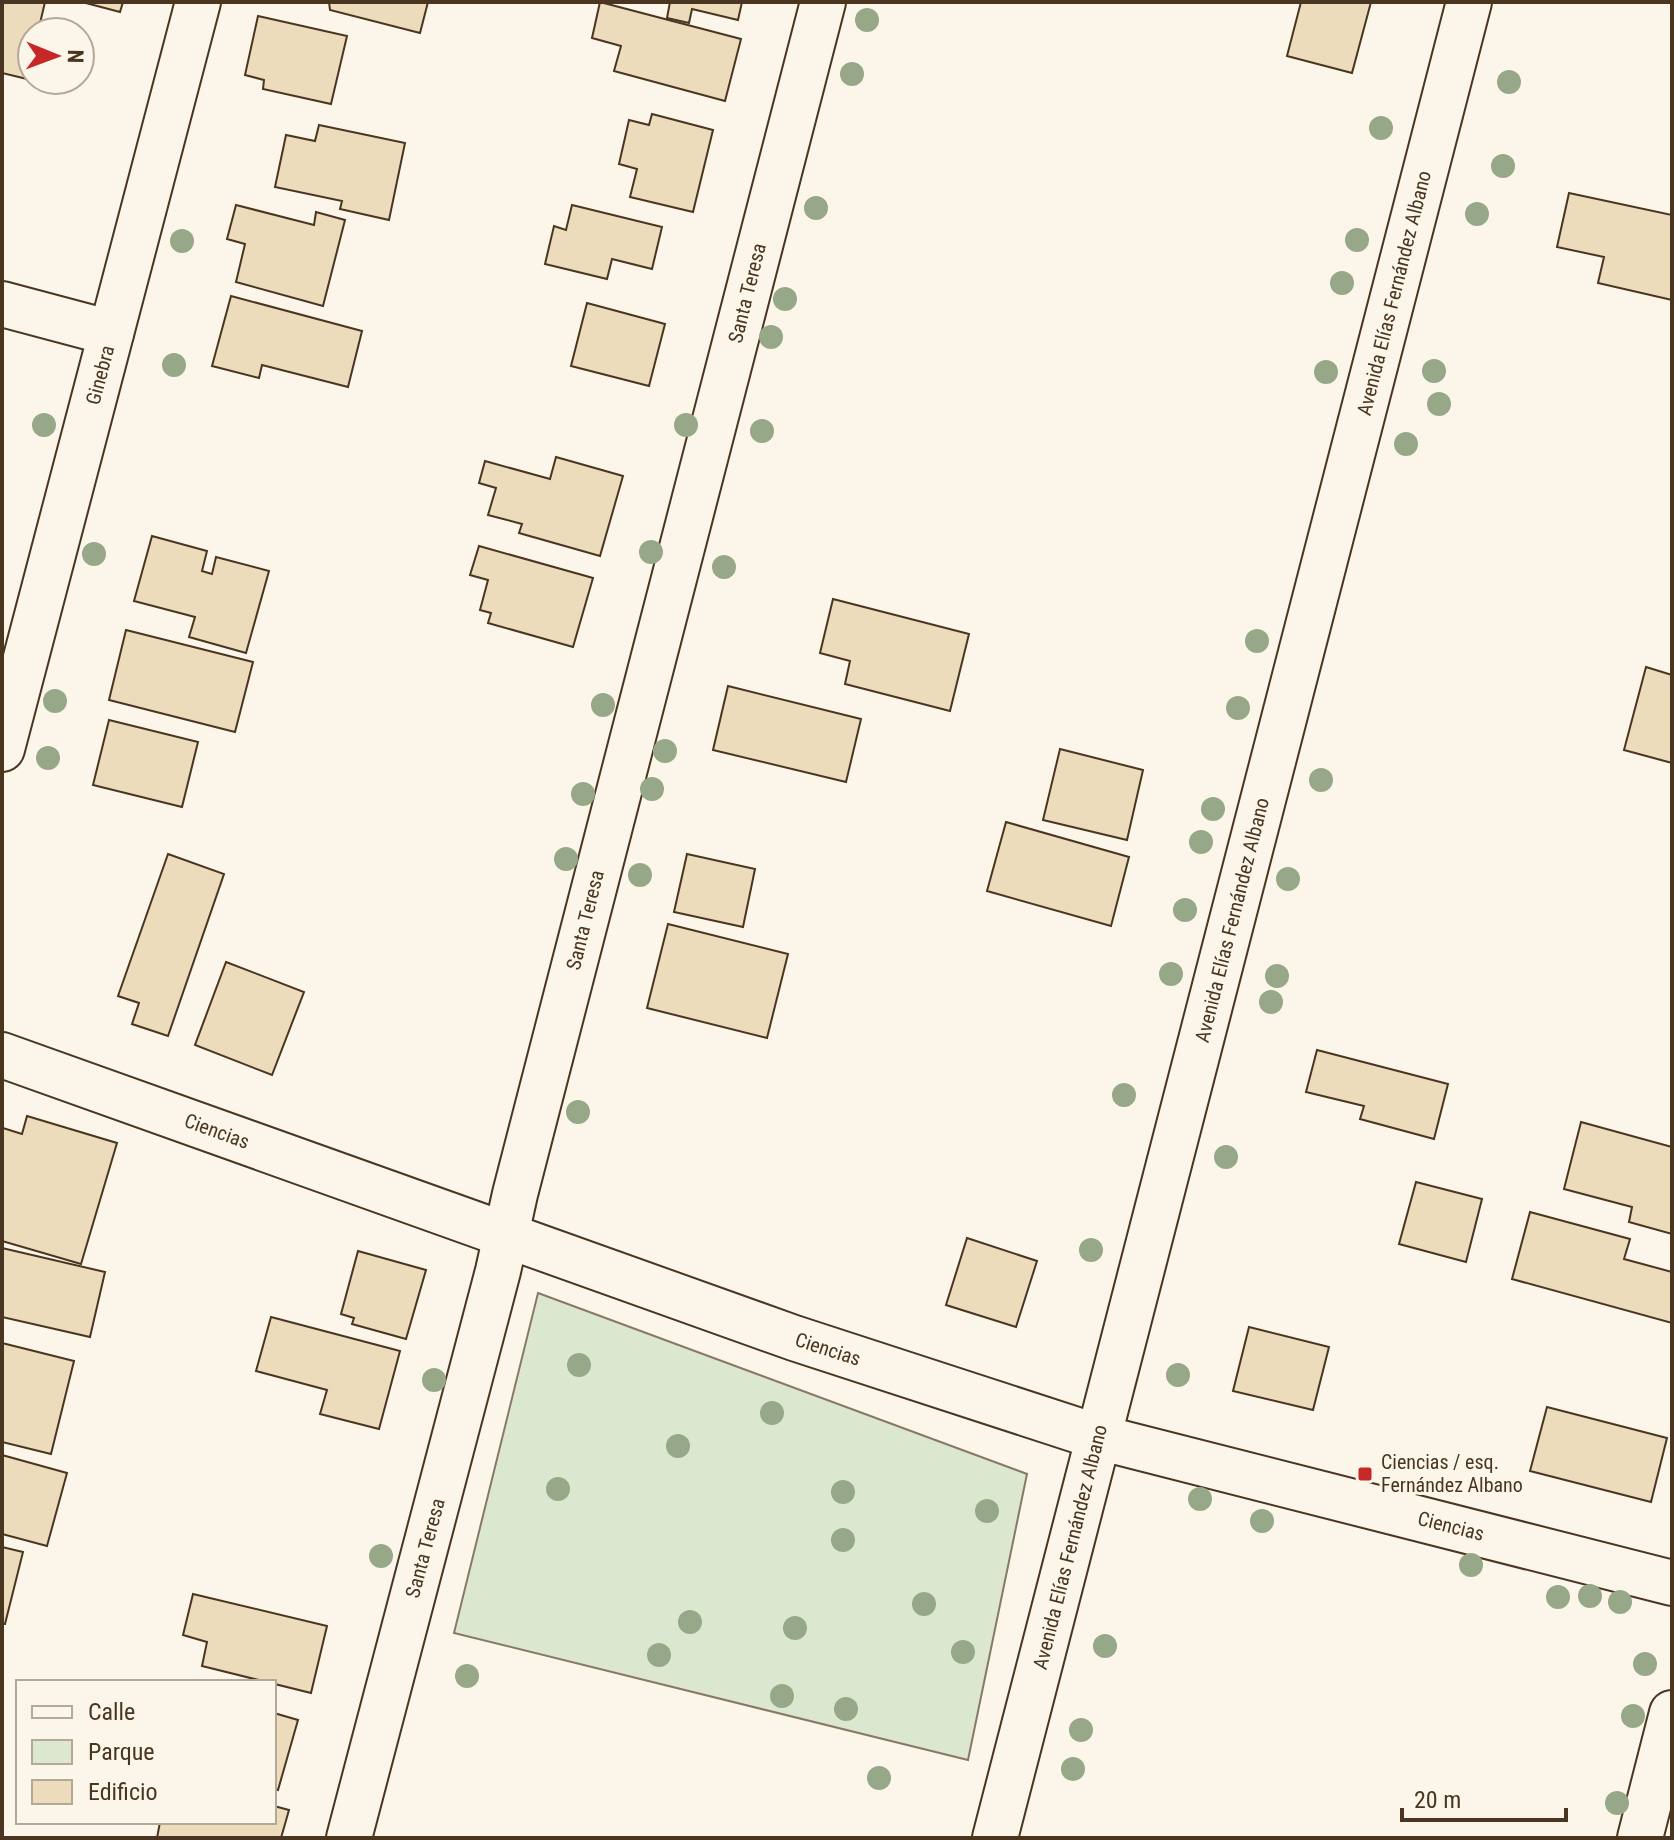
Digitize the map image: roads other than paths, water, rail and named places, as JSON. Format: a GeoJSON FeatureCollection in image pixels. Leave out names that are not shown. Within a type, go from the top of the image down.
{"type":"FeatureCollection","features":[{"type":"Feature","properties":{"kind":"street","name":"Ginebra"},"geometry":{"type":"LineString","coordinates":[[2,749],[198,2]]}},
{"type":"Feature","properties":{"kind":"street","name":"Santa Teresa"},"geometry":{"type":"LineString","coordinates":[[349,1838],[823,2]]}},
{"type":"Feature","properties":{"kind":"street","name":"Avenida Elías Fernández Albano"},"geometry":{"type":"LineString","coordinates":[[995,1838],[1469,2]]}},
{"type":"Feature","properties":{"kind":"street"},"geometry":{"type":"LineString","coordinates":[[2,304],[111,333]]}},
{"type":"Feature","properties":{"kind":"street","name":"Ciencias"},"geometry":{"type":"LineString","coordinates":[[2,1055],[794,1338],[1098,1437],[1672,1583]]}},
{"type":"Feature","properties":{"kind":"street"},"geometry":{"type":"LineString","coordinates":[[1640,1838],[1672,1713]]}},
{"type":"Feature","properties":{"kind":"place","name":"Ciencias / esq. Fernández Albano"},"geometry":{"type":"Point","coordinates":[1365,1474]}}]}
